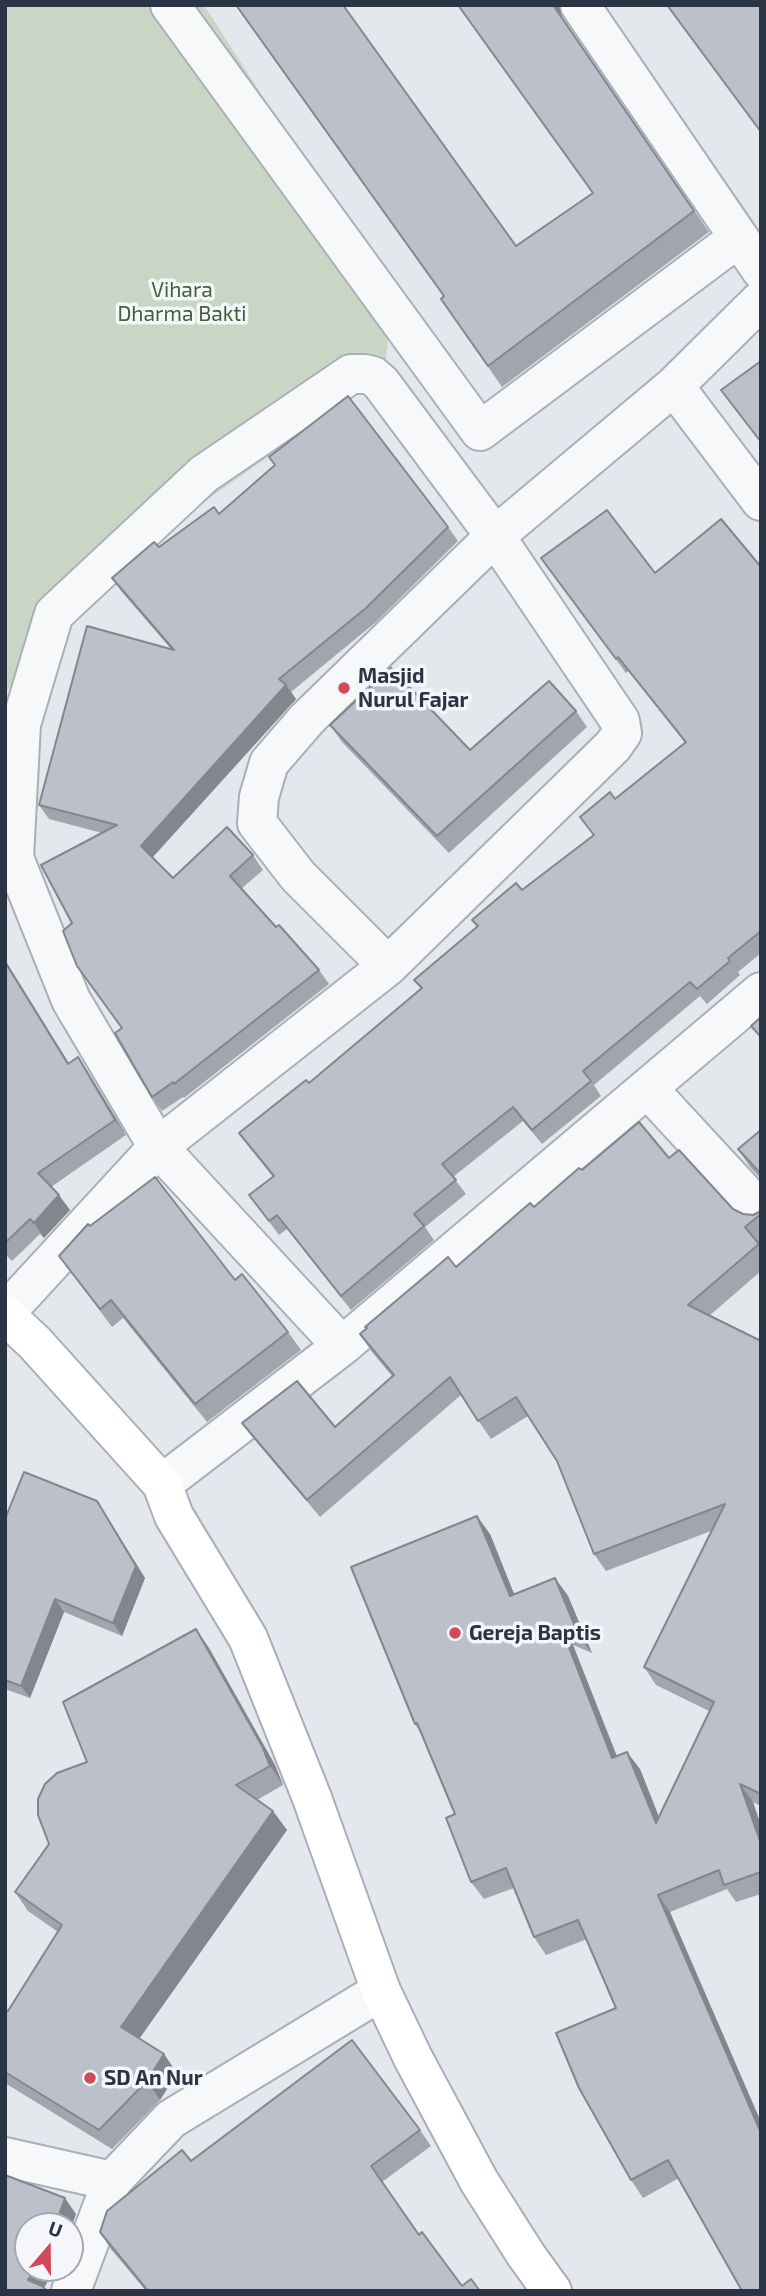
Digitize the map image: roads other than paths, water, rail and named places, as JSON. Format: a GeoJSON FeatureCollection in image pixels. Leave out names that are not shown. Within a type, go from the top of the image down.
{"type":"FeatureCollection","features":[{"type":"Feature","properties":{"kind":"street"},"geometry":{"type":"LineString","coordinates":[[170,5],[480,431],[738,239]]}},
{"type":"Feature","properties":{"kind":"street"},"geometry":{"type":"LineString","coordinates":[[580,5],[761,270]]}},
{"type":"Feature","properties":{"kind":"street"},"geometry":{"type":"LineString","coordinates":[[388,966],[289,866],[257,823],[259,797],[269,763],[307,719],[495,536],[674,386],[761,300]]}},
{"type":"Feature","properties":{"kind":"street"},"geometry":{"type":"LineString","coordinates":[[342,1346],[158,1147],[71,1000],[15,858],[21,724],[54,614],[204,474],[351,374],[373,376],[381,383],[495,536],[621,721],[621,733],[613,746],[388,966],[158,1147],[5,1314],[35,1343],[162,1484],[174,1516],[248,1639],[312,1798],[381,1991],[480,2181],[552,2291]]}},
{"type":"Feature","properties":{"kind":"street"},"geometry":{"type":"LineString","coordinates":[[674,386],[761,501]]}},
{"type":"Feature","properties":{"kind":"street"},"geometry":{"type":"LineString","coordinates":[[162,1484],[342,1346],[761,992]]}},
{"type":"Feature","properties":{"kind":"street"},"geometry":{"type":"LineString","coordinates":[[648,1089],[761,1211]]}},
{"type":"Feature","properties":{"kind":"street"},"geometry":{"type":"LineString","coordinates":[[71,2291],[112,2181],[171,2119],[381,1991]]}},
{"type":"Feature","properties":{"kind":"street"},"geometry":{"type":"LineString","coordinates":[[5,2157],[112,2181]]}},
{"type":"Feature","properties":{"kind":"place","name":"Masjid Nurul Fajar"},"geometry":{"type":"Point","coordinates":[344,688]}},
{"type":"Feature","properties":{"kind":"place","name":"Gereja Baptis"},"geometry":{"type":"Point","coordinates":[455,1633]}},
{"type":"Feature","properties":{"kind":"place","name":"SD An Nur"},"geometry":{"type":"Point","coordinates":[90,2078]}},
{"type":"Feature","properties":{"kind":"park label","name":"Vihara Dharma Bakti"},"geometry":{"type":"Point","coordinates":[182,302]}}]}
